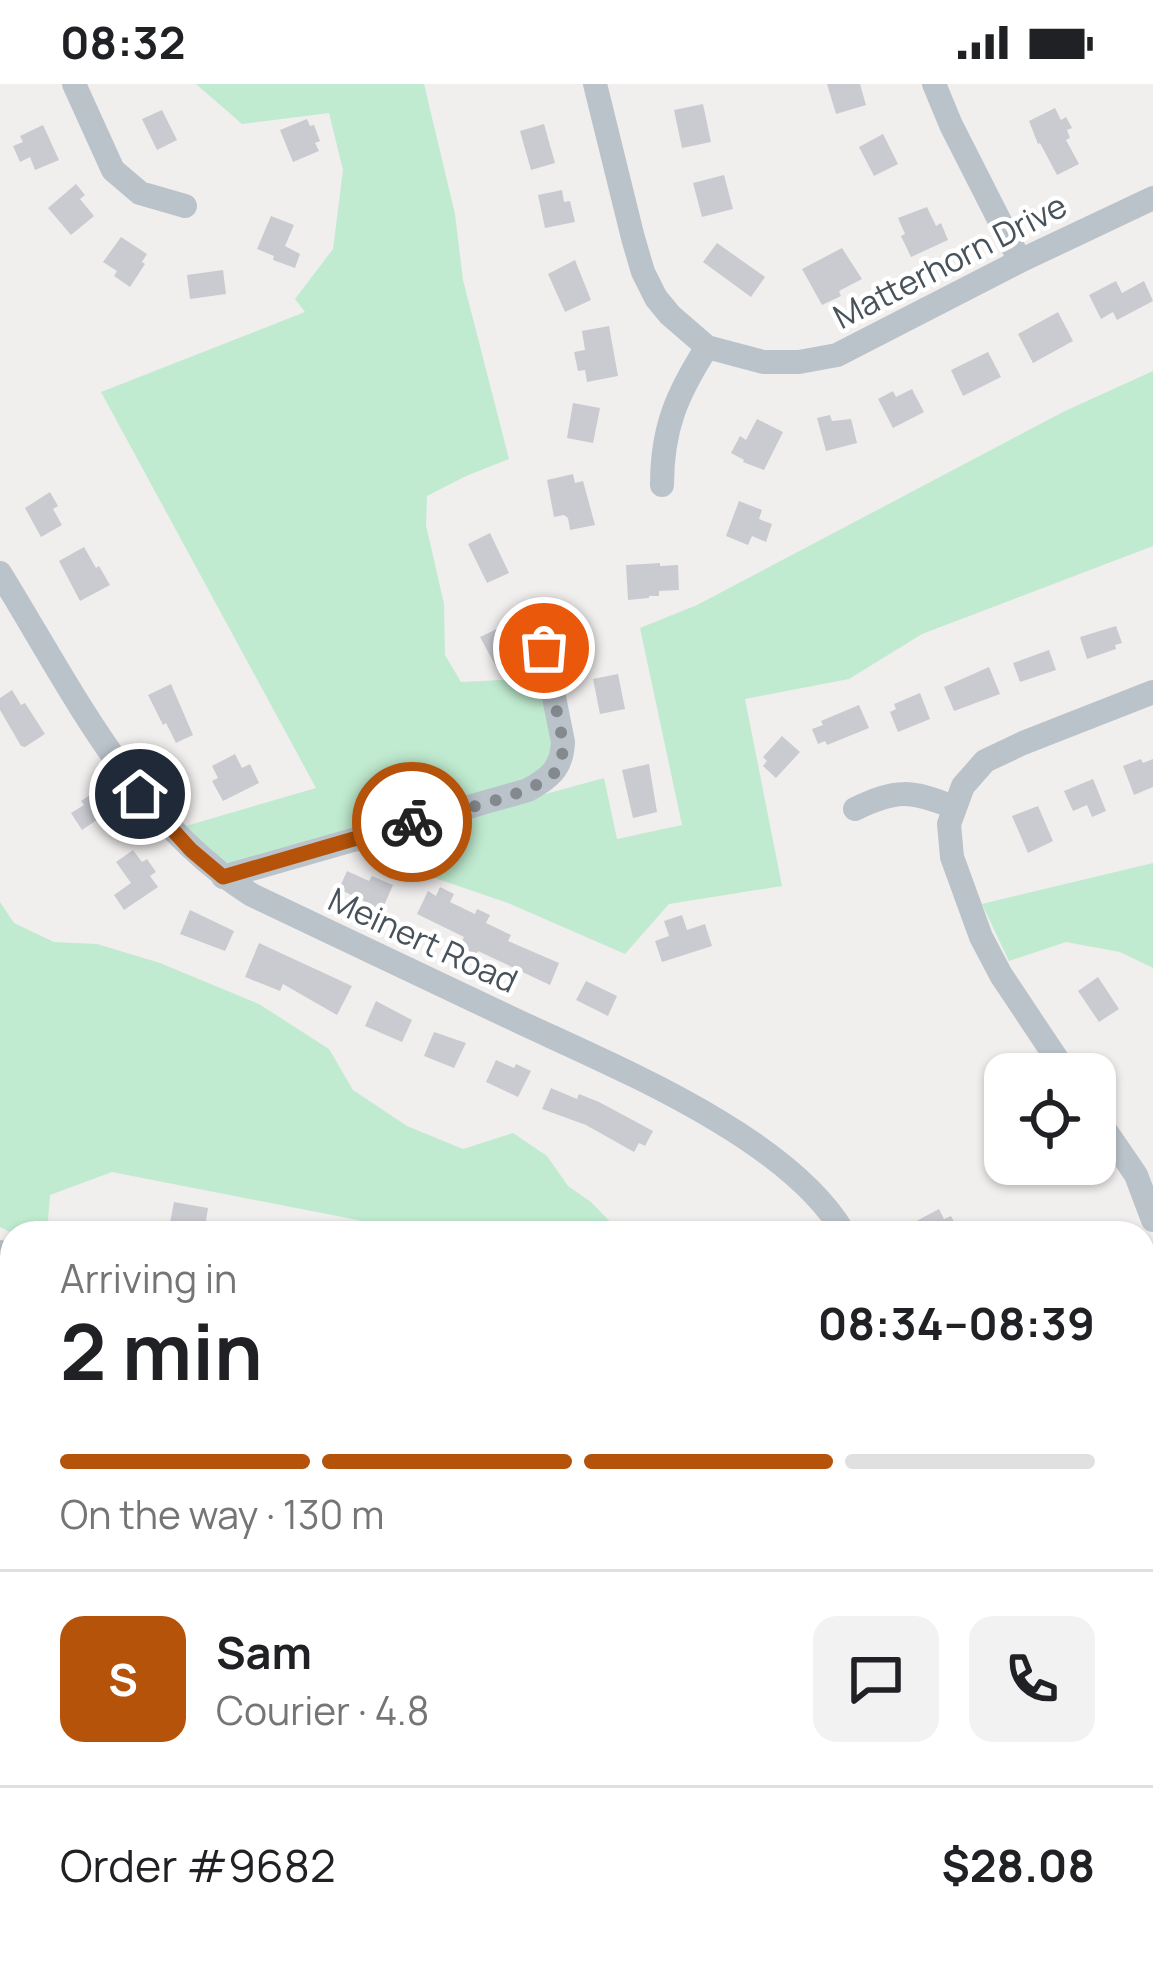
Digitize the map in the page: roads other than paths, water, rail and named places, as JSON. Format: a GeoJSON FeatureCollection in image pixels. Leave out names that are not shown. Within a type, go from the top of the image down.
{"type":"FeatureCollection","features":[{"type":"Feature","properties":{"kind":"street"},"geometry":{"type":"LineString","coordinates":[[74,84],[113,170],[140,193],[185,206]]}},
{"type":"Feature","properties":{"kind":"street","name":"Matterhorn Drive"},"geometry":{"type":"LineString","coordinates":[[595,84],[643,272],[656,298],[706,347],[763,362],[837,355],[1153,198]]}},
{"type":"Feature","properties":{"kind":"street"},"geometry":{"type":"LineString","coordinates":[[934,84],[1020,261]]}},
{"type":"Feature","properties":{"kind":"street"},"geometry":{"type":"LineString","coordinates":[[662,485],[674,404],[706,347]]}},
{"type":"Feature","properties":{"kind":"street","name":"Meinert Road"},"geometry":{"type":"LineString","coordinates":[[0,573],[140,794],[223,877],[706,1115],[787,1167],[836,1221]]}},
{"type":"Feature","properties":{"kind":"street"},"geometry":{"type":"LineString","coordinates":[[223,877],[528,790],[545,780],[556,771],[563,742],[544,648]]}},
{"type":"Feature","properties":{"kind":"street"},"geometry":{"type":"LineString","coordinates":[[1053,1053],[1001,975],[982,937],[952,857],[953,807],[963,786],[986,761],[1153,692]]}},
{"type":"Feature","properties":{"kind":"street"},"geometry":{"type":"LineString","coordinates":[[855,809],[907,793],[953,807]]}},
{"type":"Feature","properties":{"kind":"street"},"geometry":{"type":"LineString","coordinates":[[1116,1146],[1136,1175],[1153,1220]]}}]}
